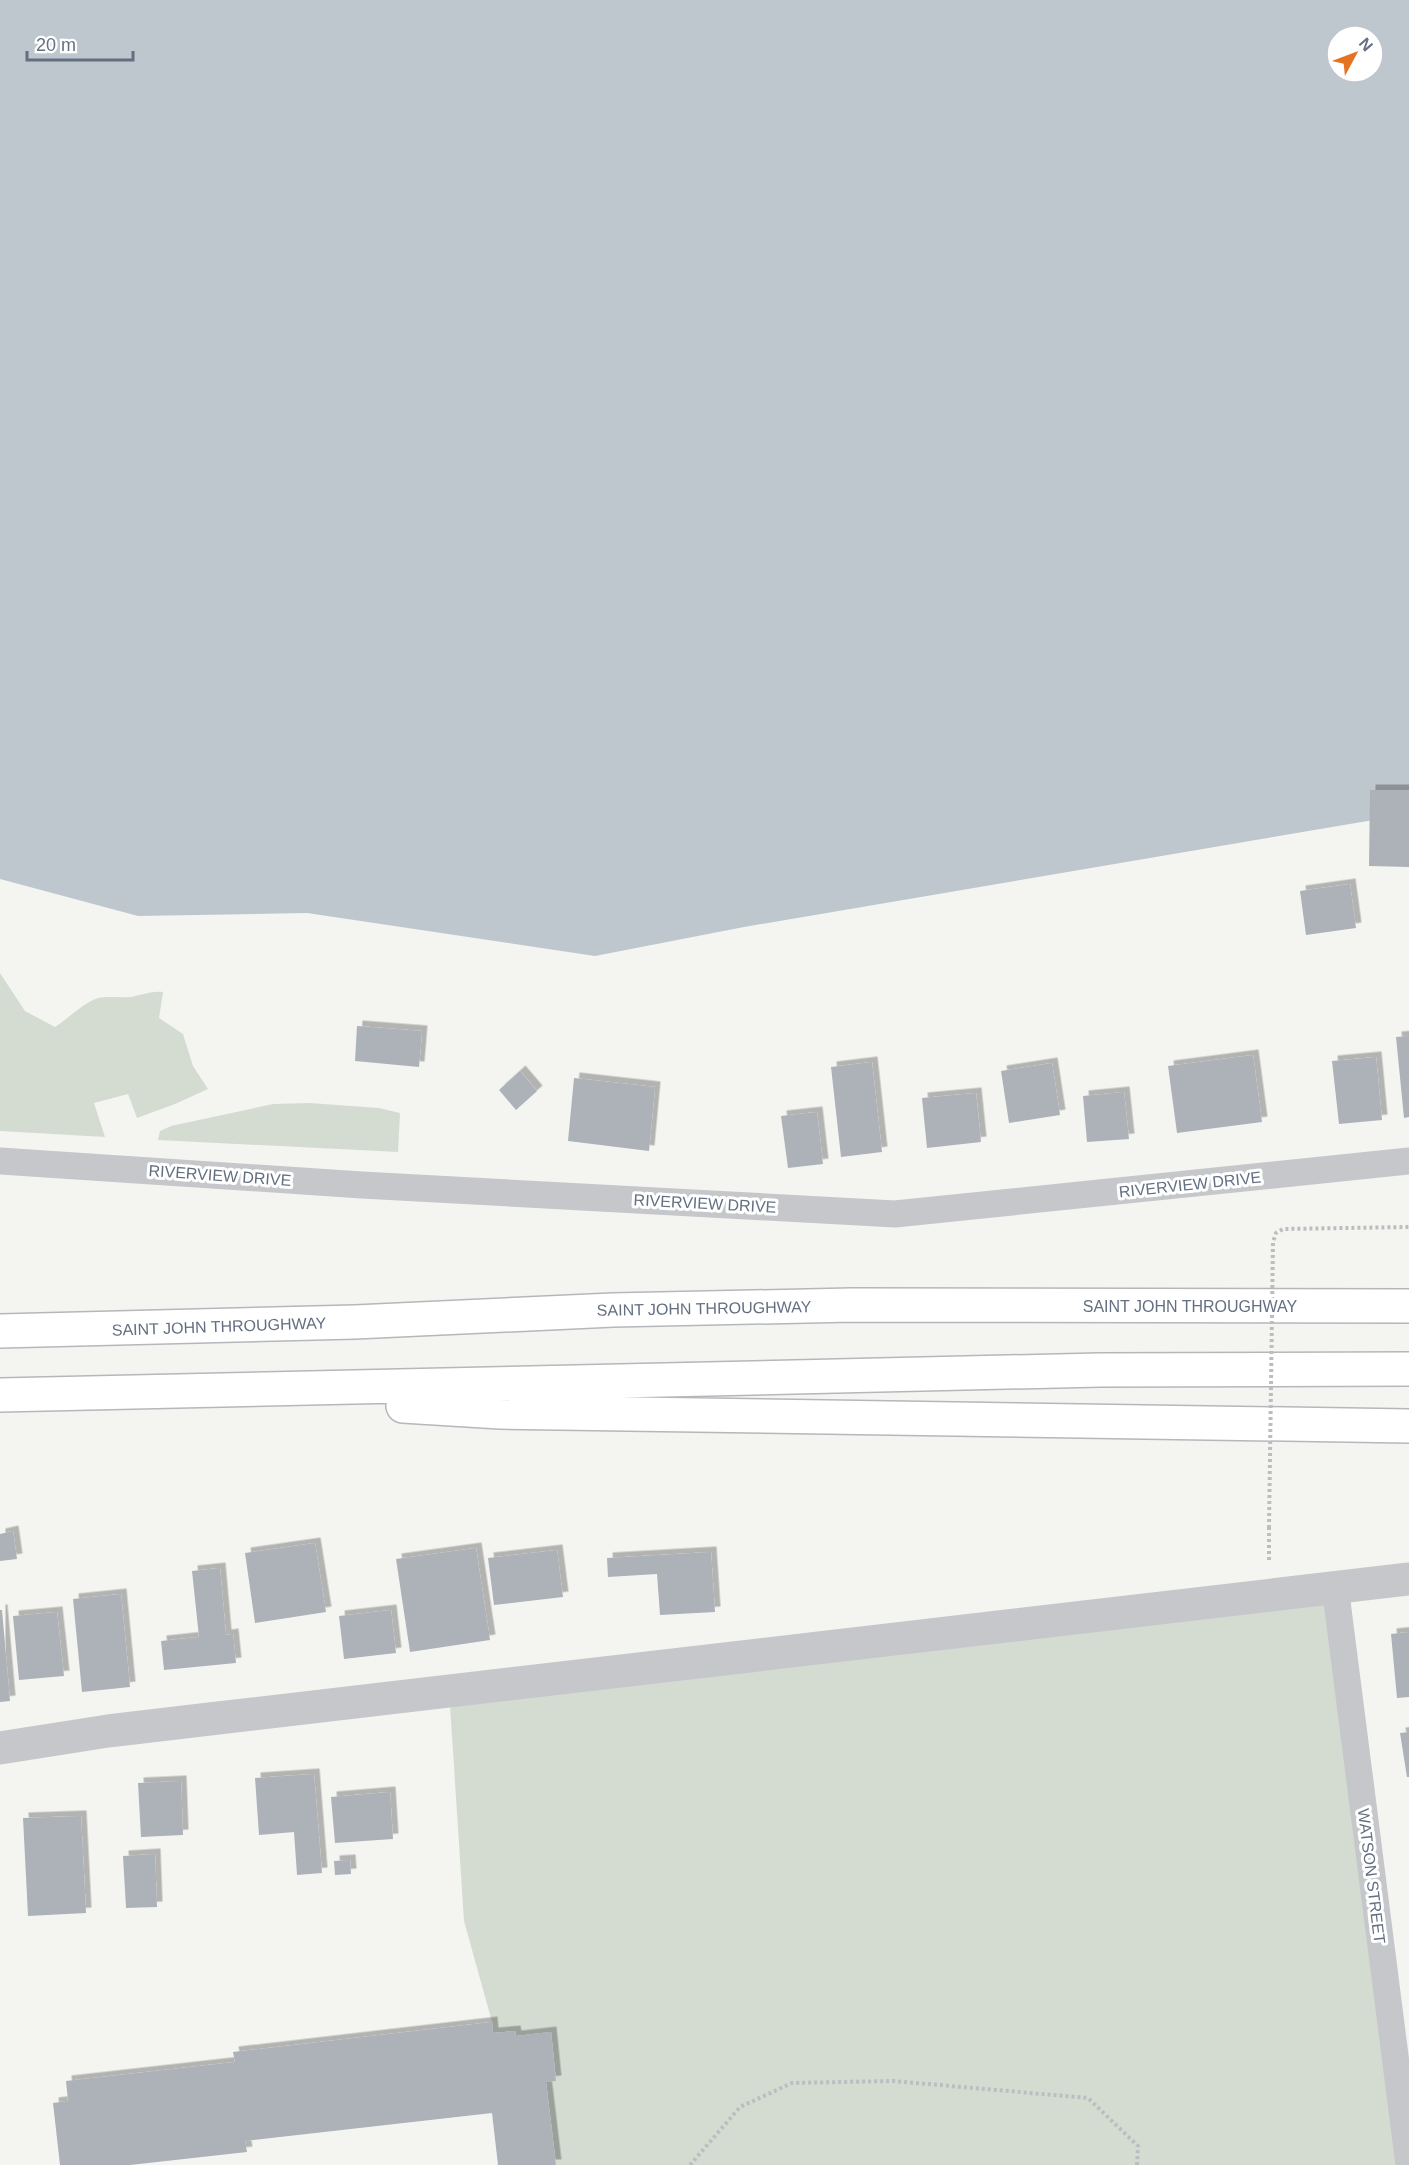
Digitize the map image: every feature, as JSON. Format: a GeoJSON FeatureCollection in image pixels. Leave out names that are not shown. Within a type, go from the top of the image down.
{"type":"FeatureCollection","features":[{"type":"Feature","properties":{"kind":"highway","name":"SAINT JOHN THROUGHWAY"},"geometry":{"type":"LineString","coordinates":[[0,1331],[355,1322],[613,1310],[852,1305],[1409,1306]]}},
{"type":"Feature","properties":{"kind":"highway"},"geometry":{"type":"LineString","coordinates":[[0,1395],[1100,1370],[1409,1369]]}},
{"type":"Feature","properties":{"kind":"highway"},"geometry":{"type":"LineString","coordinates":[[168,1392],[500,1412],[1409,1426]]}},
{"type":"Feature","properties":{"kind":"street","name":"RIVERVIEW DRIVE"},"geometry":{"type":"LineString","coordinates":[[0,1161],[362,1185],[895,1214],[1409,1161]]}},
{"type":"Feature","properties":{"kind":"street"},"geometry":{"type":"LineString","coordinates":[[0,1748],[108,1731],[1409,1578]]}},
{"type":"Feature","properties":{"kind":"street","name":"WATSON STREET"},"geometry":{"type":"LineString","coordinates":[[1335,1586],[1401,2035],[1409,2165]]}},
{"type":"Feature","properties":{"kind":"path"},"geometry":{"type":"LineString","coordinates":[[1269,1528],[1273,1242],[1276,1233],[1283,1229],[1409,1227]]}},
{"type":"Feature","properties":{"kind":"path"},"geometry":{"type":"LineString","coordinates":[[690,2165],[740,2107],[792,2083],[892,2080],[1088,2098],[1138,2146],[1137,2165]]}},
{"type":"Feature","properties":{"kind":"shaded area"},"geometry":{"type":"Polygon","coordinates":[[[0,0],[1409,0],[1409,814],[744,927],[595,956],[307,913],[138,916],[0,879],[0,0]]]}},
{"type":"Feature","properties":{"kind":"shaded area"},"geometry":{"type":"Polygon","coordinates":[[[0,973],[25,1011],[55,1027],[81,1007],[98,998],[131,997],[163,992],[159,1018],[183,1034],[193,1066],[208,1089],[137,1118],[128,1094],[94,1103],[105,1137],[0,1131],[0,973]]]}},
{"type":"Feature","properties":{"kind":"shaded area"},"geometry":{"type":"Polygon","coordinates":[[[310,1103],[379,1108],[400,1113],[398,1152],[158,1140],[160,1131],[171,1126],[273,1104],[310,1103]]]}},
{"type":"Feature","properties":{"kind":"shaded area"},"geometry":{"type":"Polygon","coordinates":[[[1335,1586],[1409,2165],[556,2165],[546,2082],[556,2080],[551,2033],[516,2036],[515,2031],[493,2033],[464,1921],[449,1690],[1335,1586]]]}},
{"type":"Feature","properties":{"kind":"building"},"geometry":{"type":"Polygon","coordinates":[[[1370,790],[1409,790],[1409,867],[1369,866],[1370,790]]]}},
{"type":"Feature","properties":{"kind":"building"},"geometry":{"type":"Polygon","coordinates":[[[1350,884],[1356,928],[1306,935],[1300,891],[1350,884]]]}},
{"type":"Feature","properties":{"kind":"building"},"geometry":{"type":"Polygon","coordinates":[[[357,1026],[422,1031],[419,1067],[355,1061],[357,1026]]]}},
{"type":"Feature","properties":{"kind":"building"},"geometry":{"type":"Polygon","coordinates":[[[1409,1036],[1409,1117],[1404,1118],[1396,1037],[1409,1036]]]}},
{"type":"Feature","properties":{"kind":"building"},"geometry":{"type":"Polygon","coordinates":[[[1253,1055],[1262,1122],[1177,1133],[1168,1066],[1253,1055]]]}},
{"type":"Feature","properties":{"kind":"building"},"geometry":{"type":"Polygon","coordinates":[[[1376,1057],[1382,1120],[1339,1124],[1332,1061],[1376,1057]]]}},
{"type":"Feature","properties":{"kind":"building"},"geometry":{"type":"Polygon","coordinates":[[[872,1062],[882,1152],[841,1157],[831,1067],[872,1062]]]}},
{"type":"Feature","properties":{"kind":"building"},"geometry":{"type":"Polygon","coordinates":[[[1052,1063],[1060,1115],[1009,1123],[1001,1071],[1052,1063]]]}},
{"type":"Feature","properties":{"kind":"building"},"geometry":{"type":"Polygon","coordinates":[[[520,1071],[537,1091],[516,1110],[499,1090],[520,1071]]]}},
{"type":"Feature","properties":{"kind":"building"},"geometry":{"type":"Polygon","coordinates":[[[574,1078],[655,1087],[649,1151],[568,1141],[574,1078]]]}},
{"type":"Feature","properties":{"kind":"building"},"geometry":{"type":"Polygon","coordinates":[[[1124,1092],[1129,1139],[1087,1142],[1083,1096],[1124,1092]]]}},
{"type":"Feature","properties":{"kind":"building"},"geometry":{"type":"Polygon","coordinates":[[[976,1093],[981,1142],[927,1148],[922,1098],[976,1093]]]}},
{"type":"Feature","properties":{"kind":"building"},"geometry":{"type":"Polygon","coordinates":[[[817,1112],[823,1164],[788,1168],[781,1116],[817,1112]]]}},
{"type":"Feature","properties":{"kind":"building"},"geometry":{"type":"Polygon","coordinates":[[[13,1531],[17,1559],[0,1561],[0,1534],[13,1531]]]}},
{"type":"Feature","properties":{"kind":"building"},"geometry":{"type":"Polygon","coordinates":[[[315,1543],[326,1612],[255,1623],[245,1553],[315,1543]]]}},
{"type":"Feature","properties":{"kind":"building"},"geometry":{"type":"Polygon","coordinates":[[[476,1548],[490,1640],[410,1652],[396,1559],[476,1548]]]}},
{"type":"Feature","properties":{"kind":"building"},"geometry":{"type":"Polygon","coordinates":[[[557,1550],[563,1597],[494,1605],[488,1558],[557,1550]]]}},
{"type":"Feature","properties":{"kind":"building"},"geometry":{"type":"Polygon","coordinates":[[[711,1552],[715,1612],[660,1615],[657,1574],[608,1577],[607,1558],[711,1552]]]}},
{"type":"Feature","properties":{"kind":"building"},"geometry":{"type":"Polygon","coordinates":[[[220,1568],[226,1635],[233,1634],[236,1663],[164,1670],[161,1641],[199,1637],[192,1571],[220,1568]]]}},
{"type":"Feature","properties":{"kind":"building"},"geometry":{"type":"Polygon","coordinates":[[[121,1594],[130,1687],[82,1692],[73,1599],[121,1594]]]}},
{"type":"Feature","properties":{"kind":"building"},"geometry":{"type":"Polygon","coordinates":[[[0,1610],[2,1610],[10,1701],[0,1702],[0,1610]]]}},
{"type":"Feature","properties":{"kind":"building"},"geometry":{"type":"Polygon","coordinates":[[[391,1610],[396,1653],[344,1659],[339,1616],[391,1610]]]}},
{"type":"Feature","properties":{"kind":"building"},"geometry":{"type":"Polygon","coordinates":[[[57,1612],[64,1676],[19,1680],[13,1616],[57,1612]]]}},
{"type":"Feature","properties":{"kind":"building"},"geometry":{"type":"Polygon","coordinates":[[[1409,1632],[1409,1697],[1397,1698],[1391,1634],[1409,1632]]]}},
{"type":"Feature","properties":{"kind":"building"},"geometry":{"type":"Polygon","coordinates":[[[1409,1732],[1409,1777],[1407,1777],[1400,1733],[1409,1732]]]}},
{"type":"Feature","properties":{"kind":"building"},"geometry":{"type":"Polygon","coordinates":[[[314,1774],[322,1873],[297,1875],[294,1832],[259,1835],[255,1778],[314,1774]]]}},
{"type":"Feature","properties":{"kind":"building"},"geometry":{"type":"Polygon","coordinates":[[[181,1781],[183,1835],[141,1837],[138,1783],[181,1781]]]}},
{"type":"Feature","properties":{"kind":"building"},"geometry":{"type":"Polygon","coordinates":[[[390,1792],[393,1839],[335,1843],[331,1797],[390,1792]]]}},
{"type":"Feature","properties":{"kind":"building"},"geometry":{"type":"Polygon","coordinates":[[[81,1816],[86,1913],[28,1916],[23,1818],[81,1816]]]}},
{"type":"Feature","properties":{"kind":"building"},"geometry":{"type":"Polygon","coordinates":[[[155,1854],[157,1907],[126,1908],[123,1856],[155,1854]]]}},
{"type":"Feature","properties":{"kind":"building"},"geometry":{"type":"Polygon","coordinates":[[[350,1860],[351,1874],[335,1875],[334,1861],[350,1860]]]}},
{"type":"Feature","properties":{"kind":"building"},"geometry":{"type":"Polygon","coordinates":[[[492,2022],[493,2033],[515,2031],[516,2036],[551,2032],[556,2081],[546,2082],[556,2165],[498,2165],[492,2113],[245,2141],[247,2152],[130,2165],[60,2165],[53,2103],[68,2101],[66,2081],[235,2062],[233,2052],[492,2022]]]}}]}
